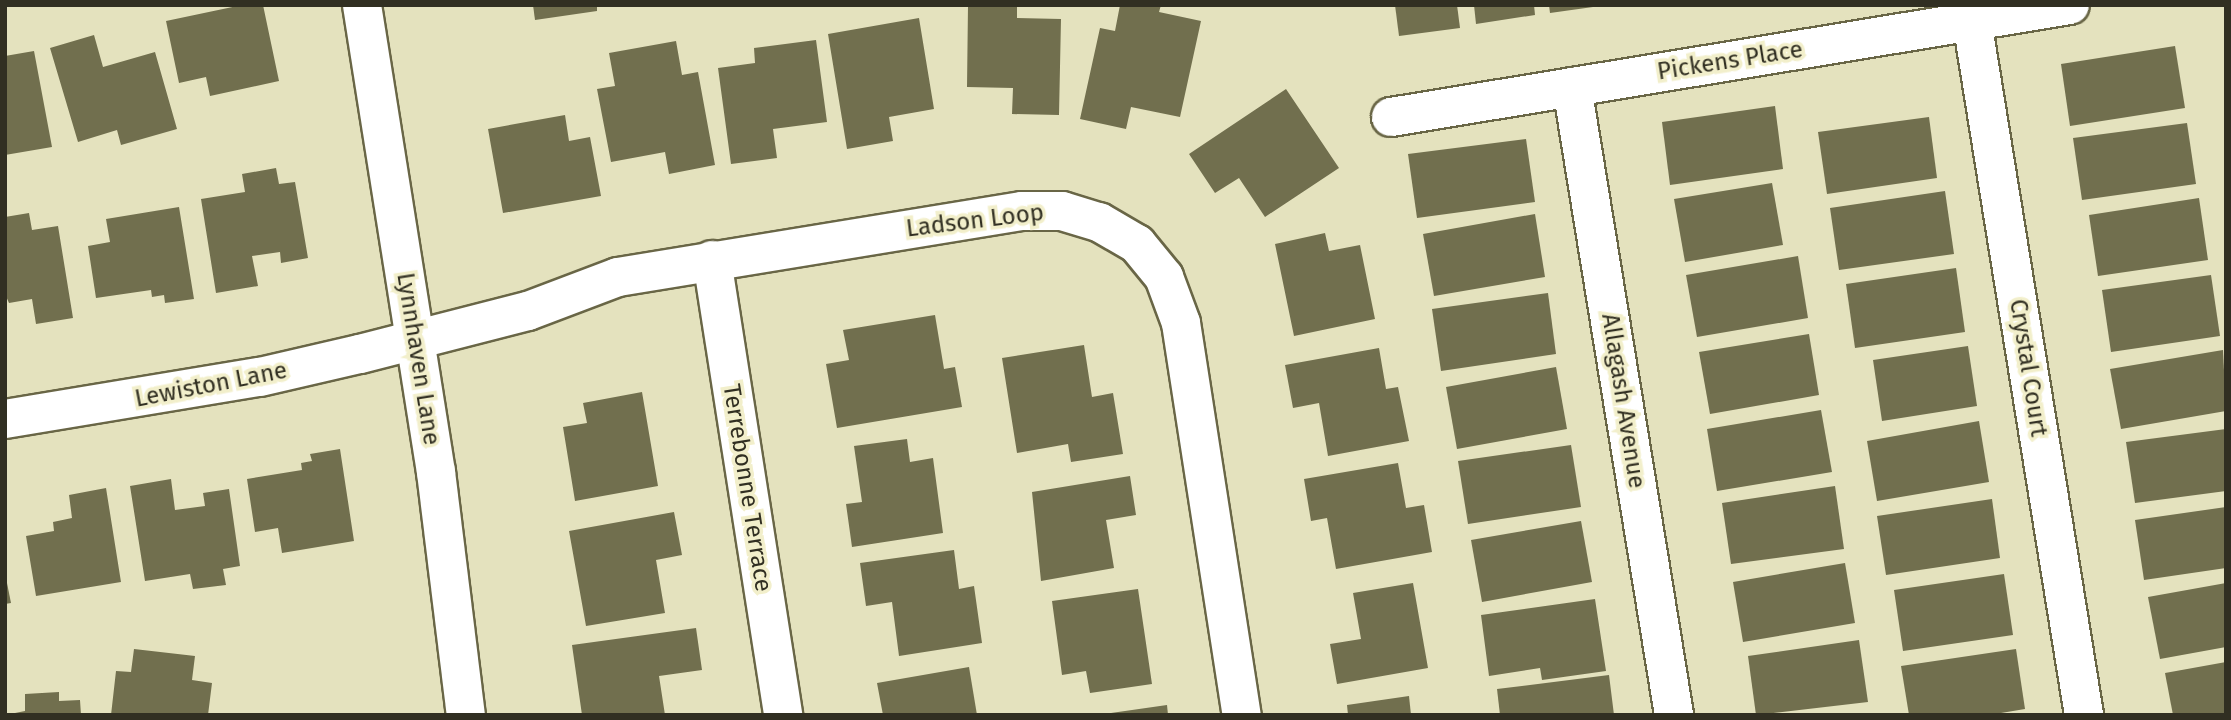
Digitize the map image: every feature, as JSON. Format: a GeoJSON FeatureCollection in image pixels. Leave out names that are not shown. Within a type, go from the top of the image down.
{"type":"FeatureCollection","features":[{"type":"Feature","properties":{"kind":"street","name":"Lynnhaven Lane"},"geometry":{"type":"LineString","coordinates":[[362,5],[455,603],[466,715]]}},
{"type":"Feature","properties":{"kind":"street","name":"Pickens Place"},"geometry":{"type":"LineString","coordinates":[[1391,117],[2070,5]]}},
{"type":"Feature","properties":{"kind":"street","name":"Crystal Court"},"geometry":{"type":"LineString","coordinates":[[1972,21],[2084,715]]}},
{"type":"Feature","properties":{"kind":"street","name":"Allagash Avenue"},"geometry":{"type":"LineString","coordinates":[[1572,87],[1674,715]]}},
{"type":"Feature","properties":{"kind":"street","name":"Ladson Loop"},"geometry":{"type":"LineString","coordinates":[[415,339],[528,311],[618,277],[712,260],[1022,211],[1062,211],[1099,222],[1137,244],[1164,277],[1181,323],[1242,715]]}},
{"type":"Feature","properties":{"kind":"street","name":"Terrebonne Terrace"},"geometry":{"type":"LineString","coordinates":[[712,260],[783,715]]}},
{"type":"Feature","properties":{"kind":"street","name":"Lewiston Lane"},"geometry":{"type":"LineString","coordinates":[[5,419],[260,377],[415,339]]}},
{"type":"Feature","properties":{"kind":"building"},"geometry":{"type":"Polygon","coordinates":[[[242,5],[263,5],[279,81],[210,96],[206,77],[179,83],[166,21],[242,5]]]}},
{"type":"Feature","properties":{"kind":"building"},"geometry":{"type":"Polygon","coordinates":[[[533,5],[597,5],[597,11],[535,20],[533,5]]]}},
{"type":"Feature","properties":{"kind":"building"},"geometry":{"type":"Polygon","coordinates":[[[968,5],[1017,5],[1017,18],[1061,19],[1059,115],[1012,114],[1013,88],[967,87],[968,5]]]}},
{"type":"Feature","properties":{"kind":"building"},"geometry":{"type":"Polygon","coordinates":[[[1120,5],[1161,5],[1159,12],[1201,21],[1180,117],[1131,107],[1126,129],[1080,119],[1100,28],[1115,31],[1120,5]]]}},
{"type":"Feature","properties":{"kind":"building"},"geometry":{"type":"Polygon","coordinates":[[[1395,5],[1457,5],[1460,28],[1399,36],[1395,5]]]}},
{"type":"Feature","properties":{"kind":"building"},"geometry":{"type":"Polygon","coordinates":[[[1474,5],[1534,5],[1535,15],[1476,24],[1474,5]]]}},
{"type":"Feature","properties":{"kind":"building"},"geometry":{"type":"Polygon","coordinates":[[[1549,5],[1593,5],[1593,7],[1550,13],[1549,5]]]}},
{"type":"Feature","properties":{"kind":"building"},"geometry":{"type":"Polygon","coordinates":[[[919,18],[934,109],[889,117],[893,141],[847,149],[828,34],[919,18]]]}},
{"type":"Feature","properties":{"kind":"building"},"geometry":{"type":"Polygon","coordinates":[[[94,35],[103,67],[155,52],[177,129],[121,145],[117,130],[78,142],[50,48],[94,35]]]}},
{"type":"Feature","properties":{"kind":"building"},"geometry":{"type":"Polygon","coordinates":[[[816,40],[827,122],[773,129],[777,158],[731,164],[718,68],[755,63],[754,48],[816,40]]]}},
{"type":"Feature","properties":{"kind":"building"},"geometry":{"type":"Polygon","coordinates":[[[676,41],[682,75],[698,72],[715,165],[669,174],[665,152],[611,162],[597,89],[615,86],[609,53],[676,41]]]}},
{"type":"Feature","properties":{"kind":"building"},"geometry":{"type":"Polygon","coordinates":[[[2175,46],[2185,108],[2070,126],[2061,64],[2175,46]]]}},
{"type":"Feature","properties":{"kind":"building"},"geometry":{"type":"Polygon","coordinates":[[[34,51],[52,147],[5,155],[5,56],[34,51]]]}},
{"type":"Feature","properties":{"kind":"building"},"geometry":{"type":"Polygon","coordinates":[[[1286,89],[1339,168],[1265,217],[1239,178],[1215,193],[1189,154],[1286,89]]]}},
{"type":"Feature","properties":{"kind":"building"},"geometry":{"type":"Polygon","coordinates":[[[1775,106],[1783,169],[1670,185],[1662,122],[1775,106]]]}},
{"type":"Feature","properties":{"kind":"building"},"geometry":{"type":"Polygon","coordinates":[[[565,115],[569,141],[590,137],[601,196],[503,213],[488,129],[565,115]]]}},
{"type":"Feature","properties":{"kind":"building"},"geometry":{"type":"Polygon","coordinates":[[[1929,117],[1937,178],[1827,194],[1818,132],[1929,117]]]}},
{"type":"Feature","properties":{"kind":"building"},"geometry":{"type":"Polygon","coordinates":[[[2187,123],[2196,184],[2082,200],[2073,138],[2187,123]]]}},
{"type":"Feature","properties":{"kind":"building"},"geometry":{"type":"Polygon","coordinates":[[[1526,139],[1535,202],[1417,218],[1408,154],[1526,139]]]}},
{"type":"Feature","properties":{"kind":"building"},"geometry":{"type":"Polygon","coordinates":[[[276,168],[279,184],[295,182],[308,258],[281,263],[280,252],[252,256],[258,286],[216,293],[201,199],[245,192],[242,174],[276,168]]]}},
{"type":"Feature","properties":{"kind":"building"},"geometry":{"type":"Polygon","coordinates":[[[1772,183],[1783,245],[1685,262],[1674,199],[1772,183]]]}},
{"type":"Feature","properties":{"kind":"building"},"geometry":{"type":"Polygon","coordinates":[[[1945,191],[1954,254],[1839,270],[1830,208],[1945,191]]]}},
{"type":"Feature","properties":{"kind":"building"},"geometry":{"type":"Polygon","coordinates":[[[2199,198],[2208,260],[2098,276],[2089,215],[2199,198]]]}},
{"type":"Feature","properties":{"kind":"building"},"geometry":{"type":"Polygon","coordinates":[[[179,207],[194,299],[165,303],[164,295],[152,297],[151,290],[96,298],[88,246],[110,242],[106,219],[179,207]]]}},
{"type":"Feature","properties":{"kind":"building"},"geometry":{"type":"Polygon","coordinates":[[[29,213],[32,230],[58,226],[73,318],[36,324],[32,299],[9,303],[5,294],[5,217],[29,213]]]}},
{"type":"Feature","properties":{"kind":"building"},"geometry":{"type":"Polygon","coordinates":[[[1535,214],[1545,277],[1434,296],[1423,234],[1535,214]]]}},
{"type":"Feature","properties":{"kind":"building"},"geometry":{"type":"Polygon","coordinates":[[[1325,233],[1329,251],[1360,245],[1375,319],[1294,336],[1275,244],[1325,233]]]}},
{"type":"Feature","properties":{"kind":"building"},"geometry":{"type":"Polygon","coordinates":[[[1798,256],[1808,318],[1697,337],[1686,275],[1798,256]]]}},
{"type":"Feature","properties":{"kind":"building"},"geometry":{"type":"Polygon","coordinates":[[[1956,268],[1965,332],[1855,348],[1846,284],[1956,268]]]}},
{"type":"Feature","properties":{"kind":"building"},"geometry":{"type":"Polygon","coordinates":[[[2211,275],[2220,336],[2111,352],[2102,290],[2211,275]]]}},
{"type":"Feature","properties":{"kind":"building"},"geometry":{"type":"Polygon","coordinates":[[[1548,293],[1556,354],[1441,371],[1432,309],[1548,293]]]}},
{"type":"Feature","properties":{"kind":"building"},"geometry":{"type":"Polygon","coordinates":[[[935,315],[944,369],[955,367],[962,407],[837,428],[826,364],[849,360],[843,330],[935,315]]]}},
{"type":"Feature","properties":{"kind":"building"},"geometry":{"type":"Polygon","coordinates":[[[1809,334],[1819,395],[1710,414],[1699,352],[1809,334]]]}},
{"type":"Feature","properties":{"kind":"building"},"geometry":{"type":"Polygon","coordinates":[[[1084,345],[1092,397],[1113,393],[1123,454],[1071,462],[1068,444],[1017,453],[1002,358],[1084,345]]]}},
{"type":"Feature","properties":{"kind":"building"},"geometry":{"type":"Polygon","coordinates":[[[1968,346],[1977,406],[1882,421],[1873,360],[1968,346]]]}},
{"type":"Feature","properties":{"kind":"building"},"geometry":{"type":"Polygon","coordinates":[[[1379,348],[1386,389],[1398,387],[1409,441],[1328,456],[1319,403],[1293,408],[1285,365],[1379,348]]]}},
{"type":"Feature","properties":{"kind":"building"},"geometry":{"type":"Polygon","coordinates":[[[2223,350],[2226,411],[2121,429],[2110,369],[2223,350]]]}},
{"type":"Feature","properties":{"kind":"building"},"geometry":{"type":"Polygon","coordinates":[[[1556,367],[1567,429],[1457,449],[1446,387],[1556,367]]]}},
{"type":"Feature","properties":{"kind":"building"},"geometry":{"type":"Polygon","coordinates":[[[642,392],[658,486],[575,501],[563,427],[587,423],[583,403],[642,392]]]}},
{"type":"Feature","properties":{"kind":"building"},"geometry":{"type":"Polygon","coordinates":[[[1821,410],[1832,472],[1717,491],[1707,429],[1821,410]]]}},
{"type":"Feature","properties":{"kind":"building"},"geometry":{"type":"Polygon","coordinates":[[[1979,421],[1989,482],[1877,501],[1867,441],[1979,421]]]}},
{"type":"Feature","properties":{"kind":"building"},"geometry":{"type":"Polygon","coordinates":[[[2226,429],[2226,491],[2135,503],[2126,442],[2226,429]]]}},
{"type":"Feature","properties":{"kind":"building"},"geometry":{"type":"Polygon","coordinates":[[[907,439],[910,462],[933,458],[943,533],[852,547],[846,504],[862,502],[854,446],[907,439]]]}},
{"type":"Feature","properties":{"kind":"building"},"geometry":{"type":"Polygon","coordinates":[[[1571,445],[1581,507],[1468,524],[1458,461],[1571,445]]]}},
{"type":"Feature","properties":{"kind":"building"},"geometry":{"type":"Polygon","coordinates":[[[340,449],[354,541],[282,553],[278,528],[255,532],[247,479],[302,470],[301,463],[312,461],[310,454],[340,449]]]}},
{"type":"Feature","properties":{"kind":"building"},"geometry":{"type":"Polygon","coordinates":[[[1398,463],[1406,508],[1424,505],[1432,552],[1336,569],[1327,518],[1311,521],[1304,479],[1398,463]]]}},
{"type":"Feature","properties":{"kind":"building"},"geometry":{"type":"Polygon","coordinates":[[[1130,476],[1136,515],[1106,520],[1114,568],[1041,581],[1032,492],[1130,476]]]}},
{"type":"Feature","properties":{"kind":"building"},"geometry":{"type":"Polygon","coordinates":[[[171,479],[175,510],[205,506],[203,493],[229,489],[240,566],[223,569],[226,585],[193,589],[190,574],[145,581],[130,486],[171,479]]]}},
{"type":"Feature","properties":{"kind":"building"},"geometry":{"type":"Polygon","coordinates":[[[1835,486],[1844,549],[1731,564],[1722,503],[1835,486]]]}},
{"type":"Feature","properties":{"kind":"building"},"geometry":{"type":"Polygon","coordinates":[[[106,488],[121,582],[36,596],[26,536],[54,531],[53,522],[72,518],[69,495],[106,488]]]}},
{"type":"Feature","properties":{"kind":"building"},"geometry":{"type":"Polygon","coordinates":[[[1992,499],[2000,558],[1886,575],[1877,516],[1992,499]]]}},
{"type":"Feature","properties":{"kind":"building"},"geometry":{"type":"Polygon","coordinates":[[[2226,507],[2226,568],[2144,580],[2135,520],[2226,507]]]}},
{"type":"Feature","properties":{"kind":"building"},"geometry":{"type":"Polygon","coordinates":[[[674,512],[682,555],[656,560],[665,613],[586,626],[569,531],[674,512]]]}},
{"type":"Feature","properties":{"kind":"building"},"geometry":{"type":"Polygon","coordinates":[[[1581,521],[1592,582],[1482,602],[1471,540],[1581,521]]]}},
{"type":"Feature","properties":{"kind":"building"},"geometry":{"type":"Polygon","coordinates":[[[954,550],[959,589],[974,586],[982,643],[899,656],[892,602],[866,606],[860,563],[954,550]]]}},
{"type":"Feature","properties":{"kind":"building"},"geometry":{"type":"Polygon","coordinates":[[[1845,563],[1855,623],[1743,642],[1733,582],[1845,563]]]}},
{"type":"Feature","properties":{"kind":"building"},"geometry":{"type":"Polygon","coordinates":[[[5,573],[11,603],[5,604],[5,573]]]}},
{"type":"Feature","properties":{"kind":"building"},"geometry":{"type":"Polygon","coordinates":[[[2004,574],[2013,635],[1903,651],[1894,590],[2004,574]]]}},
{"type":"Feature","properties":{"kind":"building"},"geometry":{"type":"Polygon","coordinates":[[[1413,583],[1428,668],[1337,684],[1330,644],[1361,639],[1353,593],[1413,583]]]}},
{"type":"Feature","properties":{"kind":"building"},"geometry":{"type":"Polygon","coordinates":[[[2226,583],[2226,647],[2160,659],[2148,597],[2226,583]]]}},
{"type":"Feature","properties":{"kind":"building"},"geometry":{"type":"Polygon","coordinates":[[[1138,589],[1152,684],[1090,693],[1086,671],[1062,675],[1052,601],[1138,589]]]}},
{"type":"Feature","properties":{"kind":"building"},"geometry":{"type":"Polygon","coordinates":[[[1595,599],[1606,671],[1542,680],[1540,668],[1489,676],[1481,615],[1595,599]]]}},
{"type":"Feature","properties":{"kind":"building"},"geometry":{"type":"Polygon","coordinates":[[[696,628],[702,670],[659,676],[665,715],[582,715],[572,645],[696,628]]]}},
{"type":"Feature","properties":{"kind":"building"},"geometry":{"type":"Polygon","coordinates":[[[1859,640],[1868,702],[1756,715],[1748,656],[1859,640]]]}},
{"type":"Feature","properties":{"kind":"building"},"geometry":{"type":"Polygon","coordinates":[[[134,649],[195,656],[192,680],[212,683],[208,715],[111,715],[116,671],[131,672],[134,649]]]}},
{"type":"Feature","properties":{"kind":"building"},"geometry":{"type":"Polygon","coordinates":[[[2016,649],[2025,709],[1989,715],[1909,715],[1901,666],[2016,649]]]}},
{"type":"Feature","properties":{"kind":"building"},"geometry":{"type":"Polygon","coordinates":[[[2226,662],[2226,715],[2173,715],[2165,673],[2226,662]]]}},
{"type":"Feature","properties":{"kind":"building"},"geometry":{"type":"Polygon","coordinates":[[[969,667],[977,715],[883,715],[877,683],[969,667]]]}},
{"type":"Feature","properties":{"kind":"building"},"geometry":{"type":"Polygon","coordinates":[[[1609,675],[1614,715],[1500,715],[1497,689],[1609,675]]]}},
{"type":"Feature","properties":{"kind":"building"},"geometry":{"type":"Polygon","coordinates":[[[59,692],[59,701],[80,700],[81,715],[5,715],[25,711],[25,694],[59,692]]]}},
{"type":"Feature","properties":{"kind":"building"},"geometry":{"type":"Polygon","coordinates":[[[1409,696],[1411,715],[1348,715],[1347,705],[1409,696]]]}},
{"type":"Feature","properties":{"kind":"building"},"geometry":{"type":"Polygon","coordinates":[[[1167,705],[1168,715],[1111,715],[1111,713],[1167,705]]]}}]}
